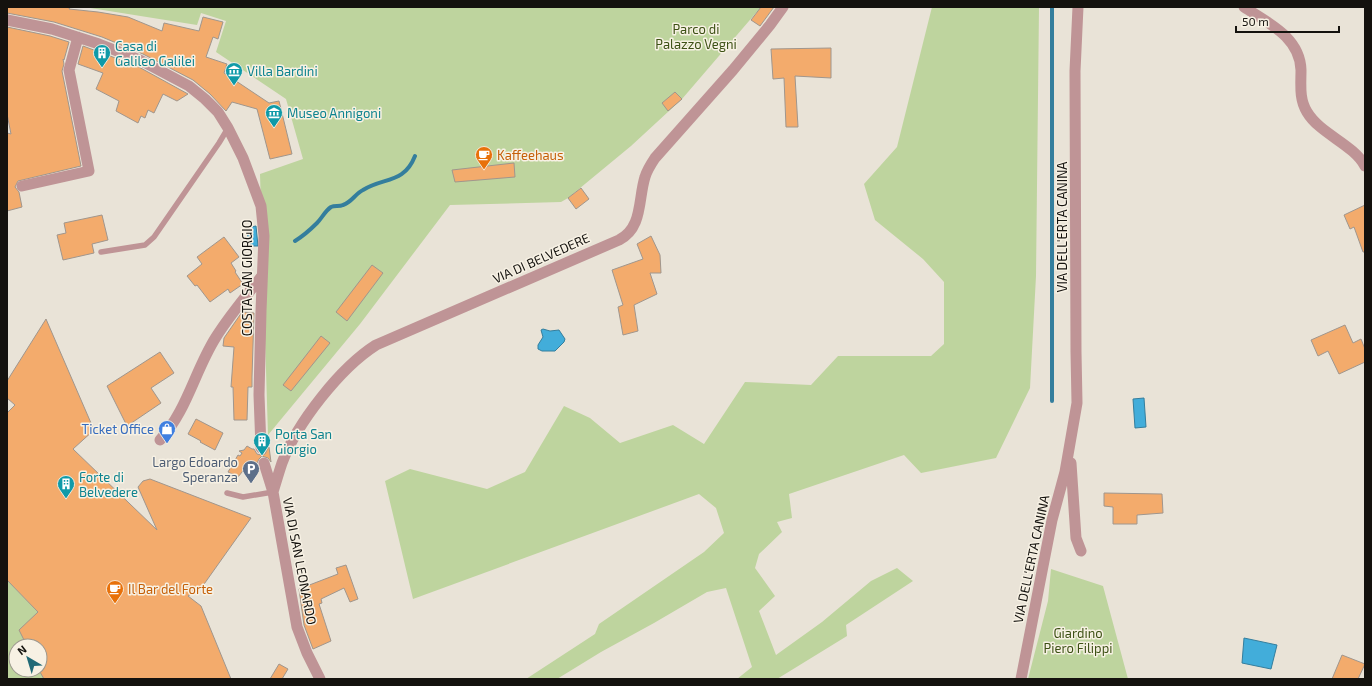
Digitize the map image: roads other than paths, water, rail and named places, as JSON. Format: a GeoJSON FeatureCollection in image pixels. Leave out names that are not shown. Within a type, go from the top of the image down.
{"type":"FeatureCollection","features":[{"type":"Feature","properties":{"kind":"street","name":"VIA DI BELVEDERE"},"geometry":{"type":"LineString","coordinates":[[273,492],[282,462],[307,417],[322,396],[341,375],[367,351],[376,345],[619,240],[629,233],[637,220],[640,196],[645,178],[652,163],[733,70],[783,7]]}},
{"type":"Feature","properties":{"kind":"street","name":"VIA DELL'ERTA CANINA"},"geometry":{"type":"LineString","coordinates":[[1021,679],[1052,520],[1065,472],[1077,403],[1075,70],[1078,7]]}},
{"type":"Feature","properties":{"kind":"street"},"geometry":{"type":"LineString","coordinates":[[1244,7],[1280,30],[1290,41],[1297,54],[1301,69],[1300,87],[1302,101],[1307,113],[1353,152],[1365,166]]}},
{"type":"Feature","properties":{"kind":"street","name":"COSTA SAN GIORGIO"},"geometry":{"type":"LineString","coordinates":[[7,20],[52,29],[122,52],[140,60],[189,86],[218,112],[228,128],[243,158],[261,206],[264,236],[259,395],[261,448]]}},
{"type":"Feature","properties":{"kind":"street"},"geometry":{"type":"LineString","coordinates":[[22,186],[92,170],[69,70],[78,37]]}},
{"type":"Feature","properties":{"kind":"street"},"geometry":{"type":"LineString","coordinates":[[160,440],[167,432],[189,394],[202,363],[216,337],[262,276]]}},
{"type":"Feature","properties":{"kind":"street","name":"VIA DELL'ERTA CANINA"},"geometry":{"type":"LineString","coordinates":[[1070,446],[1076,538],[1081,551]]}},
{"type":"Feature","properties":{"kind":"street"},"geometry":{"type":"LineString","coordinates":[[264,463],[273,492]]}},
{"type":"Feature","properties":{"kind":"street","name":"VIA DI SAN LEONARDO"},"geometry":{"type":"LineString","coordinates":[[273,492],[297,627],[307,653],[320,679]]}},
{"type":"Feature","properties":{"kind":"lane"},"geometry":{"type":"LineString","coordinates":[[100,252],[145,245],[154,237],[228,128]]}},
{"type":"Feature","properties":{"kind":"lane"},"geometry":{"type":"LineString","coordinates":[[227,493],[242,497],[273,492]]}},
{"type":"Feature","properties":{"kind":"water"},"geometry":{"type":"Polygon","coordinates":[[[256,226],[258,246],[251,246],[245,228],[256,226]]]}},
{"type":"Feature","properties":{"kind":"water"},"geometry":{"type":"Polygon","coordinates":[[[543,329],[550,331],[559,330],[565,339],[555,351],[542,351],[538,349],[538,345],[543,337],[541,330],[543,329]]]}},
{"type":"Feature","properties":{"kind":"water"},"geometry":{"type":"Polygon","coordinates":[[[1144,398],[1146,427],[1135,428],[1133,399],[1144,398]]]}},
{"type":"Feature","properties":{"kind":"water"},"geometry":{"type":"Polygon","coordinates":[[[1244,638],[1277,645],[1271,669],[1242,663],[1244,638]]]}},
{"type":"Feature","properties":{"kind":"waterway"},"geometry":{"type":"LineString","coordinates":[[1052,7],[1052,401]]}},
{"type":"Feature","properties":{"kind":"waterway"},"geometry":{"type":"LineString","coordinates":[[295,241],[314,226],[331,207],[342,206],[363,190],[399,176],[410,165],[415,156]]}},
{"type":"Feature","properties":{"kind":"place","name":"Casa di Galileo Galilei"},"geometry":{"type":"Point","coordinates":[102,68]}},
{"type":"Feature","properties":{"kind":"place","name":"Villa Bardini"},"geometry":{"type":"Point","coordinates":[234,86]}},
{"type":"Feature","properties":{"kind":"place","name":"Museo Annigoni"},"geometry":{"type":"Point","coordinates":[274,128]}},
{"type":"Feature","properties":{"kind":"place","name":"Kaffeehaus"},"geometry":{"type":"Point","coordinates":[484,170]}},
{"type":"Feature","properties":{"kind":"place","name":"Ticket Office"},"geometry":{"type":"Point","coordinates":[167,444]}},
{"type":"Feature","properties":{"kind":"place","name":"Porta San Giorgio"},"geometry":{"type":"Point","coordinates":[262,456]}},
{"type":"Feature","properties":{"kind":"place","name":"Largo Edoardo Speranza"},"geometry":{"type":"Point","coordinates":[251,484]}},
{"type":"Feature","properties":{"kind":"place","name":"Forte di Belvedere"},"geometry":{"type":"Point","coordinates":[66,499]}},
{"type":"Feature","properties":{"kind":"place","name":"Il Bar del Forte"},"geometry":{"type":"Point","coordinates":[115,604]}},
{"type":"Feature","properties":{"kind":"park label","name":"Parco di Palazzo Vegni"},"geometry":{"type":"Point","coordinates":[696,36]}},
{"type":"Feature","properties":{"kind":"park label","name":"Giardino Piero Filippi"},"geometry":{"type":"Point","coordinates":[1078,640]}}]}
